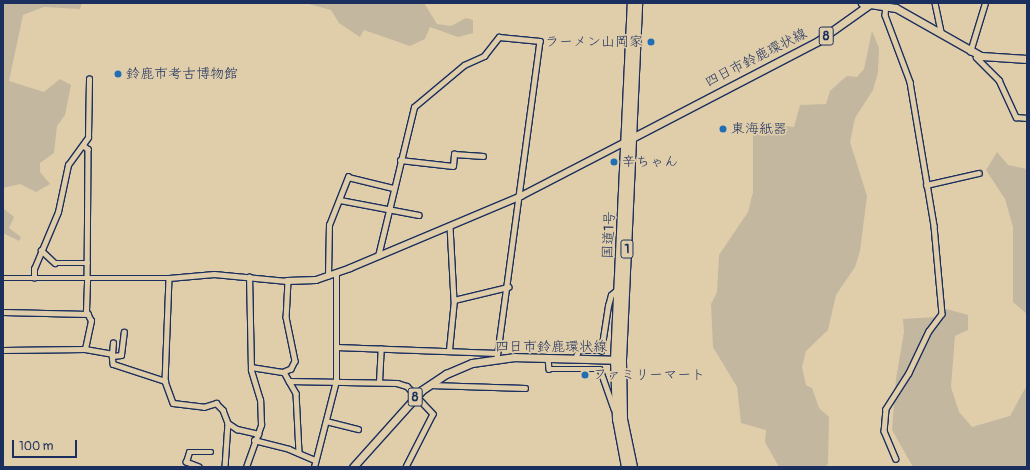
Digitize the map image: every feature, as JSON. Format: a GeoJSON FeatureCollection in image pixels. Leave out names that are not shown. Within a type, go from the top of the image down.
{"type":"FeatureCollection","features":[{"type":"Feature","properties":{"kind":"highway","name":"国道1号"},"geometry":{"type":"LineString","coordinates":[[632,3],[633,62]]}},
{"type":"Feature","properties":{"kind":"highway","name":"国道1号"},"geometry":{"type":"LineString","coordinates":[[622,431],[617,419],[619,360],[633,62],[638,3]]}},
{"type":"Feature","properties":{"kind":"highway","name":"国道1号"},"geometry":{"type":"LineString","coordinates":[[629,463],[622,431],[617,330],[630,139]]}},
{"type":"Feature","properties":{"kind":"main road","name":"四日市鈴鹿環状線"},"geometry":{"type":"LineString","coordinates":[[630,139],[818,41],[865,4],[886,4],[941,31],[981,56],[1027,59]]}},
{"type":"Feature","properties":{"kind":"main road","name":"四日市鈴鹿環状線"},"geometry":{"type":"LineString","coordinates":[[353,467],[418,395],[430,385],[472,363],[497,355],[619,360]]}},
{"type":"Feature","properties":{"kind":"street"},"geometry":{"type":"LineString","coordinates":[[935,3],[941,31]]}},
{"type":"Feature","properties":{"kind":"street"},"geometry":{"type":"LineString","coordinates":[[985,3],[978,36],[970,49],[970,53],[994,72],[1016,117],[1027,118]]}},
{"type":"Feature","properties":{"kind":"street"},"geometry":{"type":"LineString","coordinates":[[886,4],[885,15],[909,77],[926,185],[942,314],[929,331],[909,373],[886,409],[884,431],[896,459]]}},
{"type":"Feature","properties":{"kind":"street"},"geometry":{"type":"LineString","coordinates":[[336,347],[449,350],[497,355],[521,196],[540,41],[499,37],[484,56],[464,65],[426,94],[410,116],[378,256]]}},
{"type":"Feature","properties":{"kind":"street"},"geometry":{"type":"LineString","coordinates":[[34,278],[41,250],[58,212],[68,165],[84,146],[90,126],[89,79]]}},
{"type":"Feature","properties":{"kind":"street"},"geometry":{"type":"LineString","coordinates":[[3,278],[168,278],[214,274],[288,281],[328,276],[521,196],[630,139]]}},
{"type":"Feature","properties":{"kind":"street"},"geometry":{"type":"LineString","coordinates":[[84,146],[88,149],[87,278],[88,314],[91,321],[85,349]]}},
{"type":"Feature","properties":{"kind":"street"},"geometry":{"type":"LineString","coordinates":[[400,160],[453,166],[454,154],[483,156]]}},
{"type":"Feature","properties":{"kind":"street"},"geometry":{"type":"LineString","coordinates":[[926,185],[979,174]]}},
{"type":"Feature","properties":{"kind":"street"},"geometry":{"type":"LineString","coordinates":[[328,276],[330,225],[348,177],[393,188]]}},
{"type":"Feature","properties":{"kind":"street"},"geometry":{"type":"LineString","coordinates":[[340,200],[419,215]]}},
{"type":"Feature","properties":{"kind":"street"},"geometry":{"type":"LineString","coordinates":[[449,350],[454,300],[450,226]]}},
{"type":"Feature","properties":{"kind":"street"},"geometry":{"type":"LineString","coordinates":[[41,250],[55,263],[88,263]]}},
{"type":"Feature","properties":{"kind":"street"},"geometry":{"type":"LineString","coordinates":[[314,467],[336,381],[336,273]]}},
{"type":"Feature","properties":{"kind":"street"},"geometry":{"type":"LineString","coordinates":[[168,278],[165,381],[173,403],[204,407],[216,403],[228,423],[225,467]]}},
{"type":"Feature","properties":{"kind":"street"},"geometry":{"type":"LineString","coordinates":[[246,467],[254,440],[258,434],[260,404],[251,367],[249,278]]}},
{"type":"Feature","properties":{"kind":"street"},"geometry":{"type":"LineString","coordinates":[[251,367],[284,372],[292,369],[295,361],[286,317],[288,281]]}},
{"type":"Feature","properties":{"kind":"street"},"geometry":{"type":"LineString","coordinates":[[454,300],[508,287]]}},
{"type":"Feature","properties":{"kind":"street"},"geometry":{"type":"LineString","coordinates":[[575,359],[578,351],[601,351],[611,295],[619,288]]}},
{"type":"Feature","properties":{"kind":"street"},"geometry":{"type":"LineString","coordinates":[[3,312],[88,314]]}},
{"type":"Feature","properties":{"kind":"street"},"geometry":{"type":"LineString","coordinates":[[604,328],[617,330]]}},
{"type":"Feature","properties":{"kind":"street"},"geometry":{"type":"LineString","coordinates":[[3,350],[85,349],[112,355],[121,355],[124,332]]}},
{"type":"Feature","properties":{"kind":"street"},"geometry":{"type":"LineString","coordinates":[[113,343],[112,364],[165,381]]}},
{"type":"Feature","properties":{"kind":"street"},"geometry":{"type":"LineString","coordinates":[[379,382],[381,349]]}},
{"type":"Feature","properties":{"kind":"street"},"geometry":{"type":"LineString","coordinates":[[548,358],[549,369],[600,370],[617,419]]}},
{"type":"Feature","properties":{"kind":"street"},"geometry":{"type":"LineString","coordinates":[[284,372],[296,393],[299,453]]}},
{"type":"Feature","properties":{"kind":"street"},"geometry":{"type":"LineString","coordinates":[[289,381],[397,383],[418,395],[433,414],[406,467]]}},
{"type":"Feature","properties":{"kind":"street"},"geometry":{"type":"LineString","coordinates":[[430,385],[525,388]]}},
{"type":"Feature","properties":{"kind":"street"},"geometry":{"type":"LineString","coordinates":[[326,421],[358,429]]}},
{"type":"Feature","properties":{"kind":"street"},"geometry":{"type":"LineString","coordinates":[[228,423],[258,434]]}},
{"type":"Feature","properties":{"kind":"street"},"geometry":{"type":"LineString","coordinates":[[254,440],[289,448],[315,460]]}},
{"type":"Feature","properties":{"kind":"street"},"geometry":{"type":"LineString","coordinates":[[289,448],[298,444]]}},
{"type":"Feature","properties":{"kind":"street"},"geometry":{"type":"LineString","coordinates":[[199,467],[186,462],[189,452],[211,452]]}},
{"type":"Feature","properties":{"kind":"shaded area"},"geometry":{"type":"Polygon","coordinates":[[[3,3],[82,3],[80,9],[44,7],[23,15],[9,81],[44,92],[60,79],[71,85],[65,115],[57,126],[54,153],[40,163],[40,172],[50,184],[36,192],[20,184],[3,188],[3,3]]]}},
{"type":"Feature","properties":{"kind":"shaded area"},"geometry":{"type":"Polygon","coordinates":[[[305,3],[424,3],[437,24],[451,26],[466,18],[473,20],[473,33],[458,37],[430,27],[425,39],[410,46],[364,30],[360,37],[339,23],[331,10],[305,3]]]}},
{"type":"Feature","properties":{"kind":"shaded area"},"geometry":{"type":"Polygon","coordinates":[[[872,31],[879,48],[878,72],[873,90],[855,118],[850,142],[867,196],[860,251],[855,267],[836,295],[828,330],[806,351],[802,367],[806,385],[812,388],[819,408],[829,417],[828,463],[826,467],[779,467],[765,442],[766,430],[741,423],[737,387],[713,347],[711,304],[717,292],[719,255],[748,212],[753,192],[753,122],[794,127],[800,105],[826,104],[830,91],[847,76],[857,77],[864,69],[872,31]]]}},
{"type":"Feature","properties":{"kind":"shaded area"},"geometry":{"type":"Polygon","coordinates":[[[997,152],[1008,165],[1027,169],[1027,314],[1013,302],[1013,227],[1005,199],[986,170],[997,152]]]}},
{"type":"Feature","properties":{"kind":"shaded area"},"geometry":{"type":"Polygon","coordinates":[[[3,208],[14,217],[9,228],[21,237],[19,241],[3,233],[3,208]]]}},
{"type":"Feature","properties":{"kind":"shaded area"},"geometry":{"type":"Polygon","coordinates":[[[943,308],[968,315],[968,330],[955,336],[951,387],[959,412],[972,427],[1010,416],[1027,385],[1027,467],[913,467],[892,430],[896,379],[904,332],[903,319],[936,317],[943,308]]]}},
{"type":"Feature","properties":{"kind":"place","name":"ラーメン山岡家"},"geometry":{"type":"Point","coordinates":[651,42]}},
{"type":"Feature","properties":{"kind":"place","name":"鈴鹿市考古博物館"},"geometry":{"type":"Point","coordinates":[118,74]}},
{"type":"Feature","properties":{"kind":"place","name":"東海紙器"},"geometry":{"type":"Point","coordinates":[723,129]}},
{"type":"Feature","properties":{"kind":"place","name":"辛ちゃん"},"geometry":{"type":"Point","coordinates":[614,162]}},
{"type":"Feature","properties":{"kind":"place","name":"ファミリーマート"},"geometry":{"type":"Point","coordinates":[585,375]}}]}
